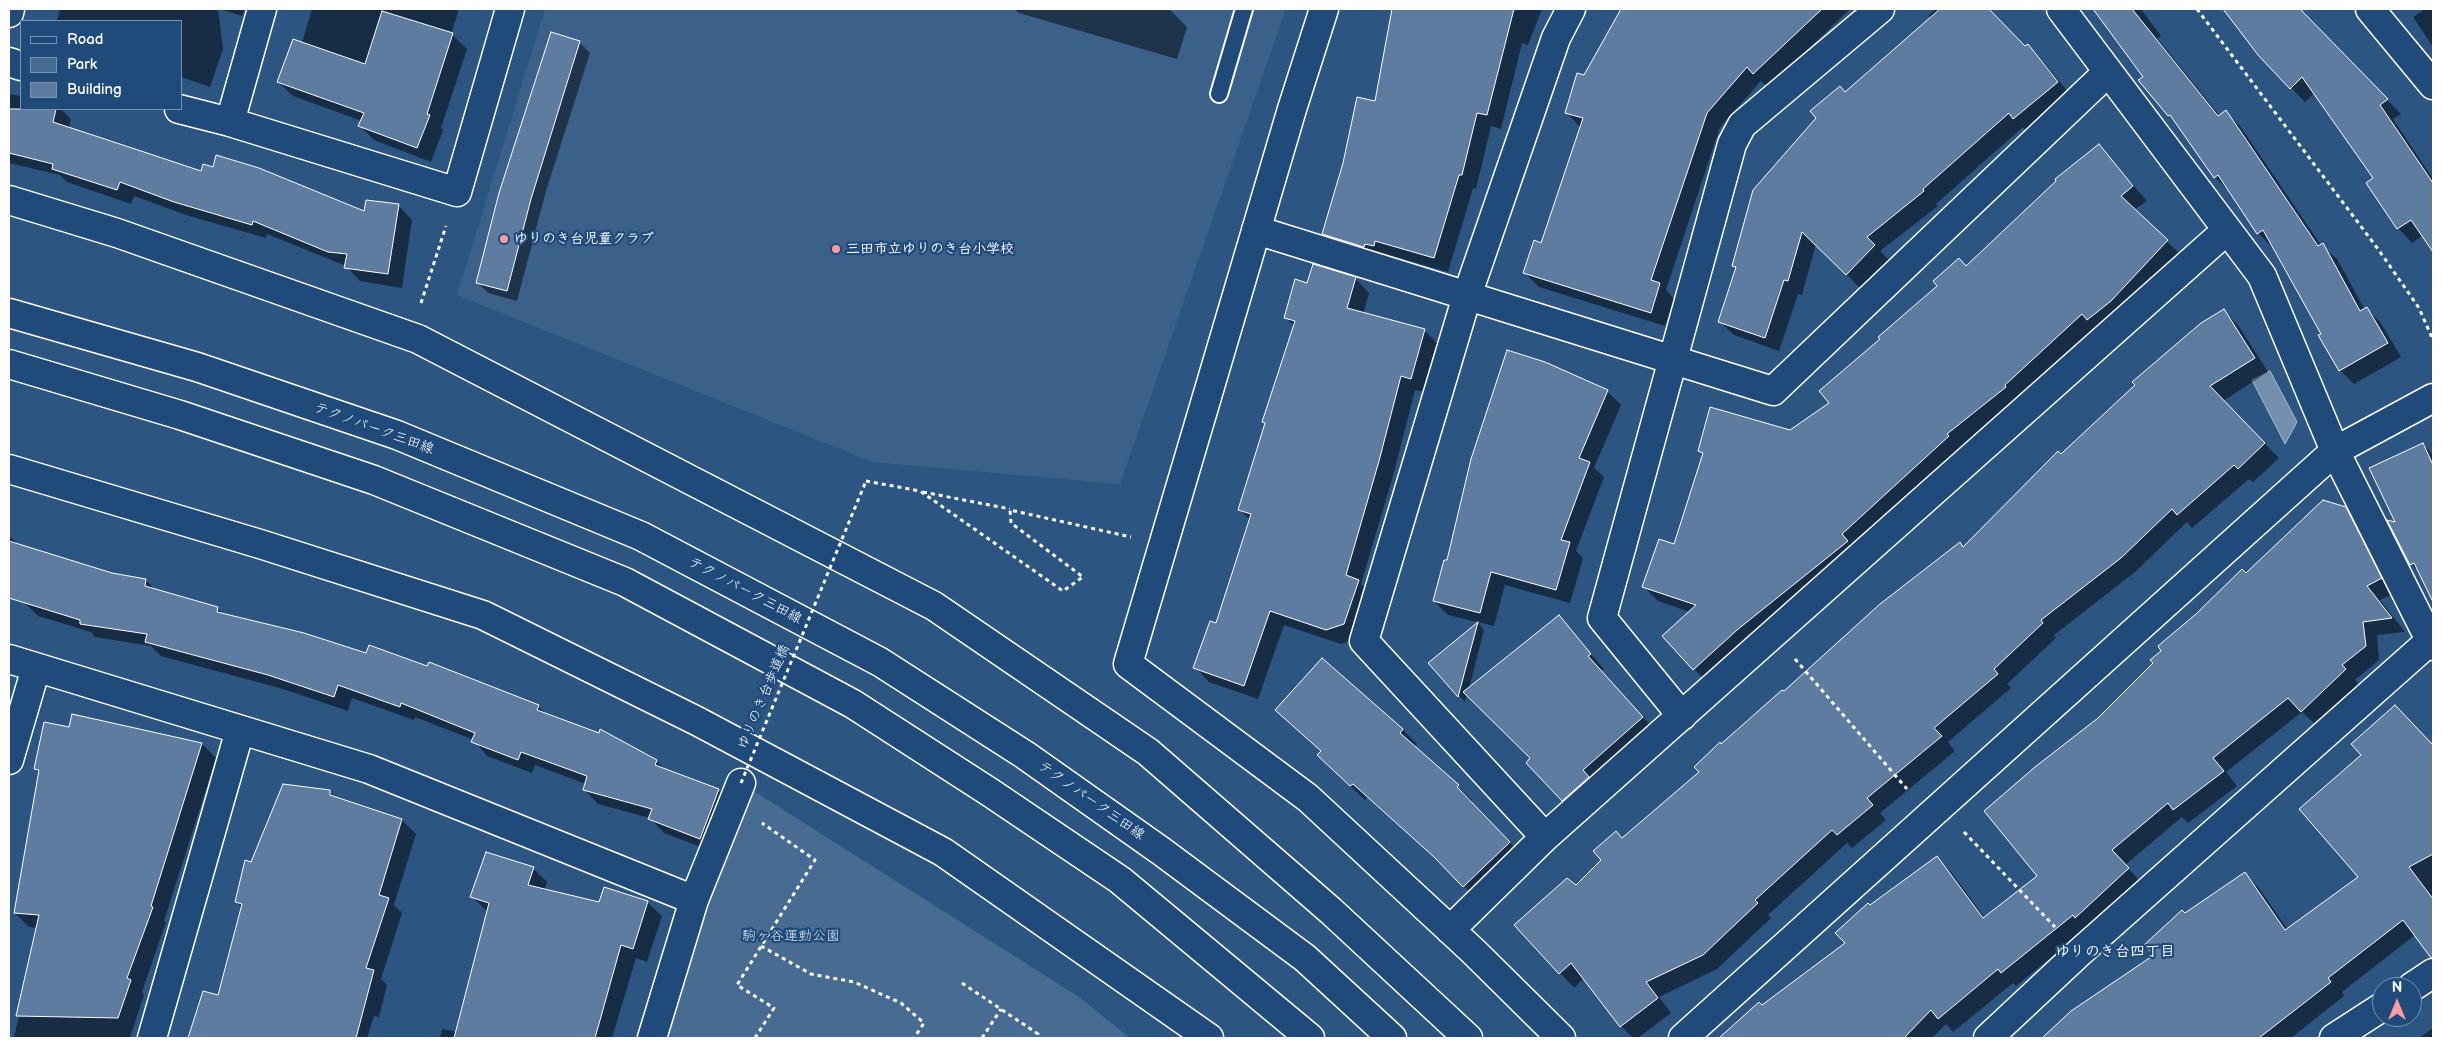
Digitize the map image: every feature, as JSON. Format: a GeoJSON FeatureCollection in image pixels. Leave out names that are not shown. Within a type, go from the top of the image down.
{"type":"FeatureCollection","features":[{"type":"Feature","properties":{"kind":"street"},"geometry":{"type":"LineString","coordinates":[[230,122],[262,9]]}},
{"type":"Feature","properties":{"kind":"street"},"geometry":{"type":"LineString","coordinates":[[182,110],[230,122],[457,192],[510,9]]}},
{"type":"Feature","properties":{"kind":"street"},"geometry":{"type":"LineString","coordinates":[[1324,9],[1256,230],[1128,664],[1308,798],[1450,930],[1561,1038]]}},
{"type":"Feature","properties":{"kind":"street"},"geometry":{"type":"LineString","coordinates":[[1545,837],[1364,641],[1467,296],[1556,38],[1571,9]]}},
{"type":"Feature","properties":{"kind":"street"},"geometry":{"type":"LineString","coordinates":[[1682,716],[1602,618],[1732,144],[1742,125],[1880,9]]}},
{"type":"Feature","properties":{"kind":"street"},"geometry":{"type":"LineString","coordinates":[[1988,1038],[2080,952],[2432,644],[2335,451],[2262,276],[2061,9]]}},
{"type":"Feature","properties":{"kind":"street"},"geometry":{"type":"LineString","coordinates":[[2378,12],[2433,85]]}},
{"type":"Feature","properties":{"kind":"street"},"geometry":{"type":"LineString","coordinates":[[1256,230],[1773,391],[2108,72]]}},
{"type":"Feature","properties":{"kind":"street"},"geometry":{"type":"LineString","coordinates":[[9,200],[117,233],[418,339],[934,606],[1148,752],[1331,911],[1468,1038]]}},
{"type":"Feature","properties":{"kind":"street"},"geometry":{"type":"LineString","coordinates":[[1450,930],[1545,837],[2227,230]]}},
{"type":"Feature","properties":{"kind":"street","name":"テクノパーク三田線"},"geometry":{"type":"LineString","coordinates":[[9,313],[197,367],[396,435],[642,536],[880,662],[1025,755],[1161,851],[1305,958],[1392,1038]]}},
{"type":"Feature","properties":{"kind":"street"},"geometry":{"type":"LineString","coordinates":[[9,364],[180,414],[374,480],[625,582],[853,704],[991,793],[1120,880],[1310,1038]]}},
{"type":"Feature","properties":{"kind":"street"},"geometry":{"type":"LineString","coordinates":[[1683,1038],[2335,451],[2433,398]]}},
{"type":"Feature","properties":{"kind":"street"},"geometry":{"type":"LineString","coordinates":[[9,469],[260,544],[483,615],[697,721],[943,852],[1209,1038]]}},
{"type":"Feature","properties":{"kind":"street"},"geometry":{"type":"LineString","coordinates":[[9,659],[369,769],[694,900]]}},
{"type":"Feature","properties":{"kind":"street"},"geometry":{"type":"LineString","coordinates":[[9,760],[36,668]]}},
{"type":"Feature","properties":{"kind":"street"},"geometry":{"type":"LineString","coordinates":[[152,1038],[240,730]]}},
{"type":"Feature","properties":{"kind":"street"},"geometry":{"type":"LineString","coordinates":[[652,1038],[694,900],[737,793]]}},
{"type":"Feature","properties":{"kind":"street"},"geometry":{"type":"LineString","coordinates":[[2422,980],[2433,973]]}},
{"type":"Feature","properties":{"kind":"street"},"geometry":{"type":"LineString","coordinates":[[2334,1038],[2372,1013]]}},
{"type":"Feature","properties":{"kind":"lane"},"geometry":{"type":"LineString","coordinates":[[1219,94],[1244,9]]}},
{"type":"Feature","properties":{"kind":"path"},"geometry":{"type":"LineString","coordinates":[[2197,9],[2378,249],[2418,308],[2433,340]]}},
{"type":"Feature","properties":{"kind":"path"},"geometry":{"type":"LineString","coordinates":[[418,310],[457,192]]}},
{"type":"Feature","properties":{"kind":"path","name":"ゆりのき台歩道橋"},"geometry":{"type":"LineString","coordinates":[[737,793],[866,481],[920,491]]}},
{"type":"Feature","properties":{"kind":"path"},"geometry":{"type":"LineString","coordinates":[[920,491],[1063,591],[1083,577],[1011,523],[1010,510]]}},
{"type":"Feature","properties":{"kind":"path"},"geometry":{"type":"LineString","coordinates":[[920,491],[1163,544]]}},
{"type":"Feature","properties":{"kind":"path"},"geometry":{"type":"LineString","coordinates":[[1773,634],[1935,811],[2080,952]]}},
{"type":"Feature","properties":{"kind":"path"},"geometry":{"type":"LineString","coordinates":[[737,793],[815,860],[736,985],[774,1008],[755,1038]]}},
{"type":"Feature","properties":{"kind":"path"},"geometry":{"type":"LineString","coordinates":[[761,946],[811,974],[854,982],[900,1003],[924,1023],[914,1038]]}},
{"type":"Feature","properties":{"kind":"path"},"geometry":{"type":"LineString","coordinates":[[962,983],[1038,1034],[1036,1038]]}},
{"type":"Feature","properties":{"kind":"path"},"geometry":{"type":"LineString","coordinates":[[982,1038],[1001,1009]]}},
{"type":"Feature","properties":{"kind":"shaded area","name":"三田市立ゆりのき台小学校"},"geometry":{"type":"Polygon","coordinates":[[[545,9],[1286,9],[1120,484],[872,462],[457,295],[545,9]]]}},
{"type":"Feature","properties":{"kind":"shaded area"},"geometry":{"type":"Polygon","coordinates":[[[2270,371],[2297,422],[2285,444],[2252,380],[2270,371]]]}},
{"type":"Feature","properties":{"kind":"green space","name":"駒ヶ谷運動公園"},"geometry":{"type":"Polygon","coordinates":[[[741,783],[1079,997],[1130,1038],[652,1038],[741,783]]]}},
{"type":"Feature","properties":{"kind":"building"},"geometry":{"type":"Polygon","coordinates":[[[1392,9],[1514,9],[1487,115],[1477,113],[1462,175],[1459,175],[1434,258],[1375,241],[1374,246],[1365,244],[1364,247],[1322,234],[1343,163],[1357,97],[1375,101],[1392,9]]]}},
{"type":"Feature","properties":{"kind":"building"},"geometry":{"type":"Polygon","coordinates":[[[1621,9],[1822,9],[1753,74],[1747,67],[1707,113],[1651,280],[1660,283],[1651,313],[1523,273],[1534,240],[1541,243],[1583,118],[1565,113],[1577,73],[1584,75],[1621,9]]]}},
{"type":"Feature","properties":{"kind":"building"},"geometry":{"type":"Polygon","coordinates":[[[1940,9],[1989,9],[2025,46],[2028,44],[2058,82],[2013,119],[2009,113],[1923,189],[1924,191],[1867,237],[1875,245],[1846,275],[1802,232],[1788,281],[1784,280],[1765,338],[1718,322],[1736,267],[1732,266],[1753,190],[1816,118],[1810,111],[1840,86],[1845,92],[1940,9]]]}},
{"type":"Feature","properties":{"kind":"building"},"geometry":{"type":"Polygon","coordinates":[[[2093,9],[2132,9],[2218,116],[2226,110],[2318,246],[2323,243],[2360,311],[2367,307],[2388,343],[2339,371],[2318,335],[2321,334],[2263,230],[2257,234],[2218,175],[2214,178],[2170,115],[2168,116],[2138,80],[2143,77],[2093,9]]]}},
{"type":"Feature","properties":{"kind":"building"},"geometry":{"type":"Polygon","coordinates":[[[2223,9],[2300,9],[2388,99],[2380,105],[2433,183],[2433,252],[2411,220],[2397,229],[2366,183],[2373,178],[2302,77],[2290,89],[2258,55],[2223,9]]]}},
{"type":"Feature","properties":{"kind":"building"},"geometry":{"type":"Polygon","coordinates":[[[382,11],[453,33],[427,114],[430,115],[417,148],[358,126],[364,113],[277,82],[293,39],[365,64],[382,11]]]}},
{"type":"Feature","properties":{"kind":"building"},"geometry":{"type":"Polygon","coordinates":[[[551,32],[580,41],[531,199],[507,291],[476,283],[499,193],[551,32]]]}},
{"type":"Feature","properties":{"kind":"building"},"geometry":{"type":"Polygon","coordinates":[[[9,109],[56,110],[53,122],[201,171],[203,164],[213,167],[216,155],[259,168],[364,211],[366,200],[399,204],[388,274],[344,268],[347,254],[328,252],[253,221],[252,225],[174,202],[120,182],[117,190],[52,169],[53,164],[9,153],[9,109]]]}},
{"type":"Feature","properties":{"kind":"building"},"geometry":{"type":"Polygon","coordinates":[[[2099,144],[2133,186],[2121,196],[2168,240],[2111,301],[2087,320],[2082,314],[2005,385],[2006,387],[1947,434],[1949,436],[1842,534],[1848,541],[1737,630],[1693,670],[1662,636],[1696,605],[1642,587],[1659,539],[1674,544],[1703,453],[1698,451],[1710,407],[1790,430],[1829,403],[1819,391],[1880,339],[1878,337],[1937,286],[1933,281],[1959,258],[1966,266],[2056,181],[2055,179],[2099,144]]]}},
{"type":"Feature","properties":{"kind":"building"},"geometry":{"type":"Polygon","coordinates":[[[1313,264],[1356,277],[1347,308],[1425,329],[1411,379],[1401,376],[1346,575],[1359,580],[1344,624],[1326,630],[1270,611],[1244,686],[1193,668],[1210,621],[1216,623],[1251,514],[1238,510],[1265,423],[1262,422],[1295,321],[1284,318],[1295,279],[1307,283],[1313,264]]]}},
{"type":"Feature","properties":{"kind":"building"},"geometry":{"type":"Polygon","coordinates":[[[2224,309],[2255,358],[2210,386],[2265,443],[2238,469],[2234,465],[2177,515],[2172,509],[2121,558],[2041,620],[2043,623],[1994,669],[1998,674],[1934,728],[1942,736],[1867,798],[1873,805],[1837,835],[1832,830],[1755,900],[1758,903],[1703,955],[1646,982],[1658,998],[1620,1027],[1571,963],[1559,974],[1514,925],[1567,878],[1576,885],[1601,860],[1593,851],[1616,831],[1622,838],[1699,772],[1694,767],[1720,742],[1721,744],[1782,690],[1784,691],[1880,604],[1960,542],[1963,547],[2058,451],[2061,454],[2135,385],[2132,382],[2201,323],[2224,309]]]}},
{"type":"Feature","properties":{"kind":"building"},"geometry":{"type":"Polygon","coordinates":[[[1507,350],[1545,362],[1608,390],[1579,458],[1590,462],[1561,540],[1570,542],[1556,590],[1491,572],[1480,613],[1433,601],[1444,560],[1447,560],[1471,459],[1507,350]]]}},
{"type":"Feature","properties":{"kind":"building"},"geometry":{"type":"Polygon","coordinates":[[[2423,443],[2433,465],[2433,602],[2414,563],[2410,565],[2387,520],[2395,522],[2369,468],[2423,443]]]}},
{"type":"Feature","properties":{"kind":"building"},"geometry":{"type":"Polygon","coordinates":[[[2323,500],[2346,507],[2382,578],[2367,586],[2392,618],[2363,622],[2366,646],[2342,665],[2346,669],[2301,712],[2288,698],[2213,758],[2224,771],[2173,810],[2168,803],[2112,850],[2129,868],[2075,918],[2073,915],[2001,973],[1998,969],[1938,1019],[1931,1010],[1904,1038],[1719,1038],[1759,1002],[1762,1005],[1845,943],[1835,933],[1868,903],[1870,905],[1937,856],[1983,918],[2037,876],[1984,811],[2035,767],[2098,718],[2153,663],[2150,660],[2161,651],[2158,646],[2196,614],[2242,569],[2246,573],[2323,500]]]}},
{"type":"Feature","properties":{"kind":"building"},"geometry":{"type":"Polygon","coordinates":[[[9,541],[112,573],[146,579],[145,586],[218,607],[217,612],[304,633],[366,653],[369,645],[427,666],[429,662],[539,705],[537,710],[599,733],[600,729],[657,760],[655,765],[719,789],[700,839],[648,819],[652,809],[583,790],[587,776],[521,752],[518,760],[471,742],[475,733],[401,703],[400,707],[338,685],[334,697],[268,675],[145,642],[147,634],[80,624],[80,620],[9,598],[9,541]]]}},
{"type":"Feature","properties":{"kind":"building"},"geometry":{"type":"Polygon","coordinates":[[[1559,615],[1591,654],[1588,656],[1643,717],[1583,770],[1589,777],[1562,801],[1526,763],[1530,758],[1463,692],[1559,615]]]}},
{"type":"Feature","properties":{"kind":"building"},"geometry":{"type":"Polygon","coordinates":[[[1478,622],[1458,697],[1428,663],[1478,622]]]}},
{"type":"Feature","properties":{"kind":"building"},"geometry":{"type":"Polygon","coordinates":[[[1322,658],[1403,729],[1400,733],[1459,785],[1457,787],[1510,842],[1463,887],[1434,857],[1353,784],[1350,786],[1317,755],[1321,751],[1275,710],[1322,658]]]}},
{"type":"Feature","properties":{"kind":"building"},"geometry":{"type":"Polygon","coordinates":[[[2395,705],[2433,745],[2433,854],[2409,867],[2433,899],[2433,958],[2431,958],[2403,920],[2328,978],[2331,982],[2259,1038],[2042,1038],[2071,1011],[2154,955],[2144,945],[2182,910],[2185,913],[2245,872],[2285,930],[2358,877],[2299,809],[2361,755],[2351,744],[2395,705]]]}},
{"type":"Feature","properties":{"kind":"building"},"geometry":{"type":"Polygon","coordinates":[[[72,714],[202,743],[151,906],[153,907],[127,978],[131,980],[118,1018],[16,1016],[39,915],[14,913],[39,770],[34,769],[44,722],[69,727],[72,714]]]}},
{"type":"Feature","properties":{"kind":"building"},"geometry":{"type":"Polygon","coordinates":[[[283,784],[330,790],[330,795],[402,819],[379,895],[389,898],[366,968],[374,970],[356,1038],[188,1038],[203,991],[218,995],[242,904],[235,902],[245,860],[251,862],[283,784]]]}},
{"type":"Feature","properties":{"kind":"building"},"geometry":{"type":"Polygon","coordinates":[[[486,852],[534,867],[528,885],[599,902],[604,887],[648,901],[633,949],[621,945],[595,1038],[454,1038],[489,903],[470,897],[486,852]]]}},
{"type":"Feature","properties":{"kind":"place","name":"ゆりのき台児童クラブ"},"geometry":{"type":"Point","coordinates":[504,239]}},
{"type":"Feature","properties":{"kind":"place","name":"三田市立ゆりのき台小学校"},"geometry":{"type":"Point","coordinates":[836,249]}},
{"type":"Feature","properties":{"kind":"district","name":"ゆりのき台四丁目"},"geometry":{"type":"Point","coordinates":[2115,952]}}]}
